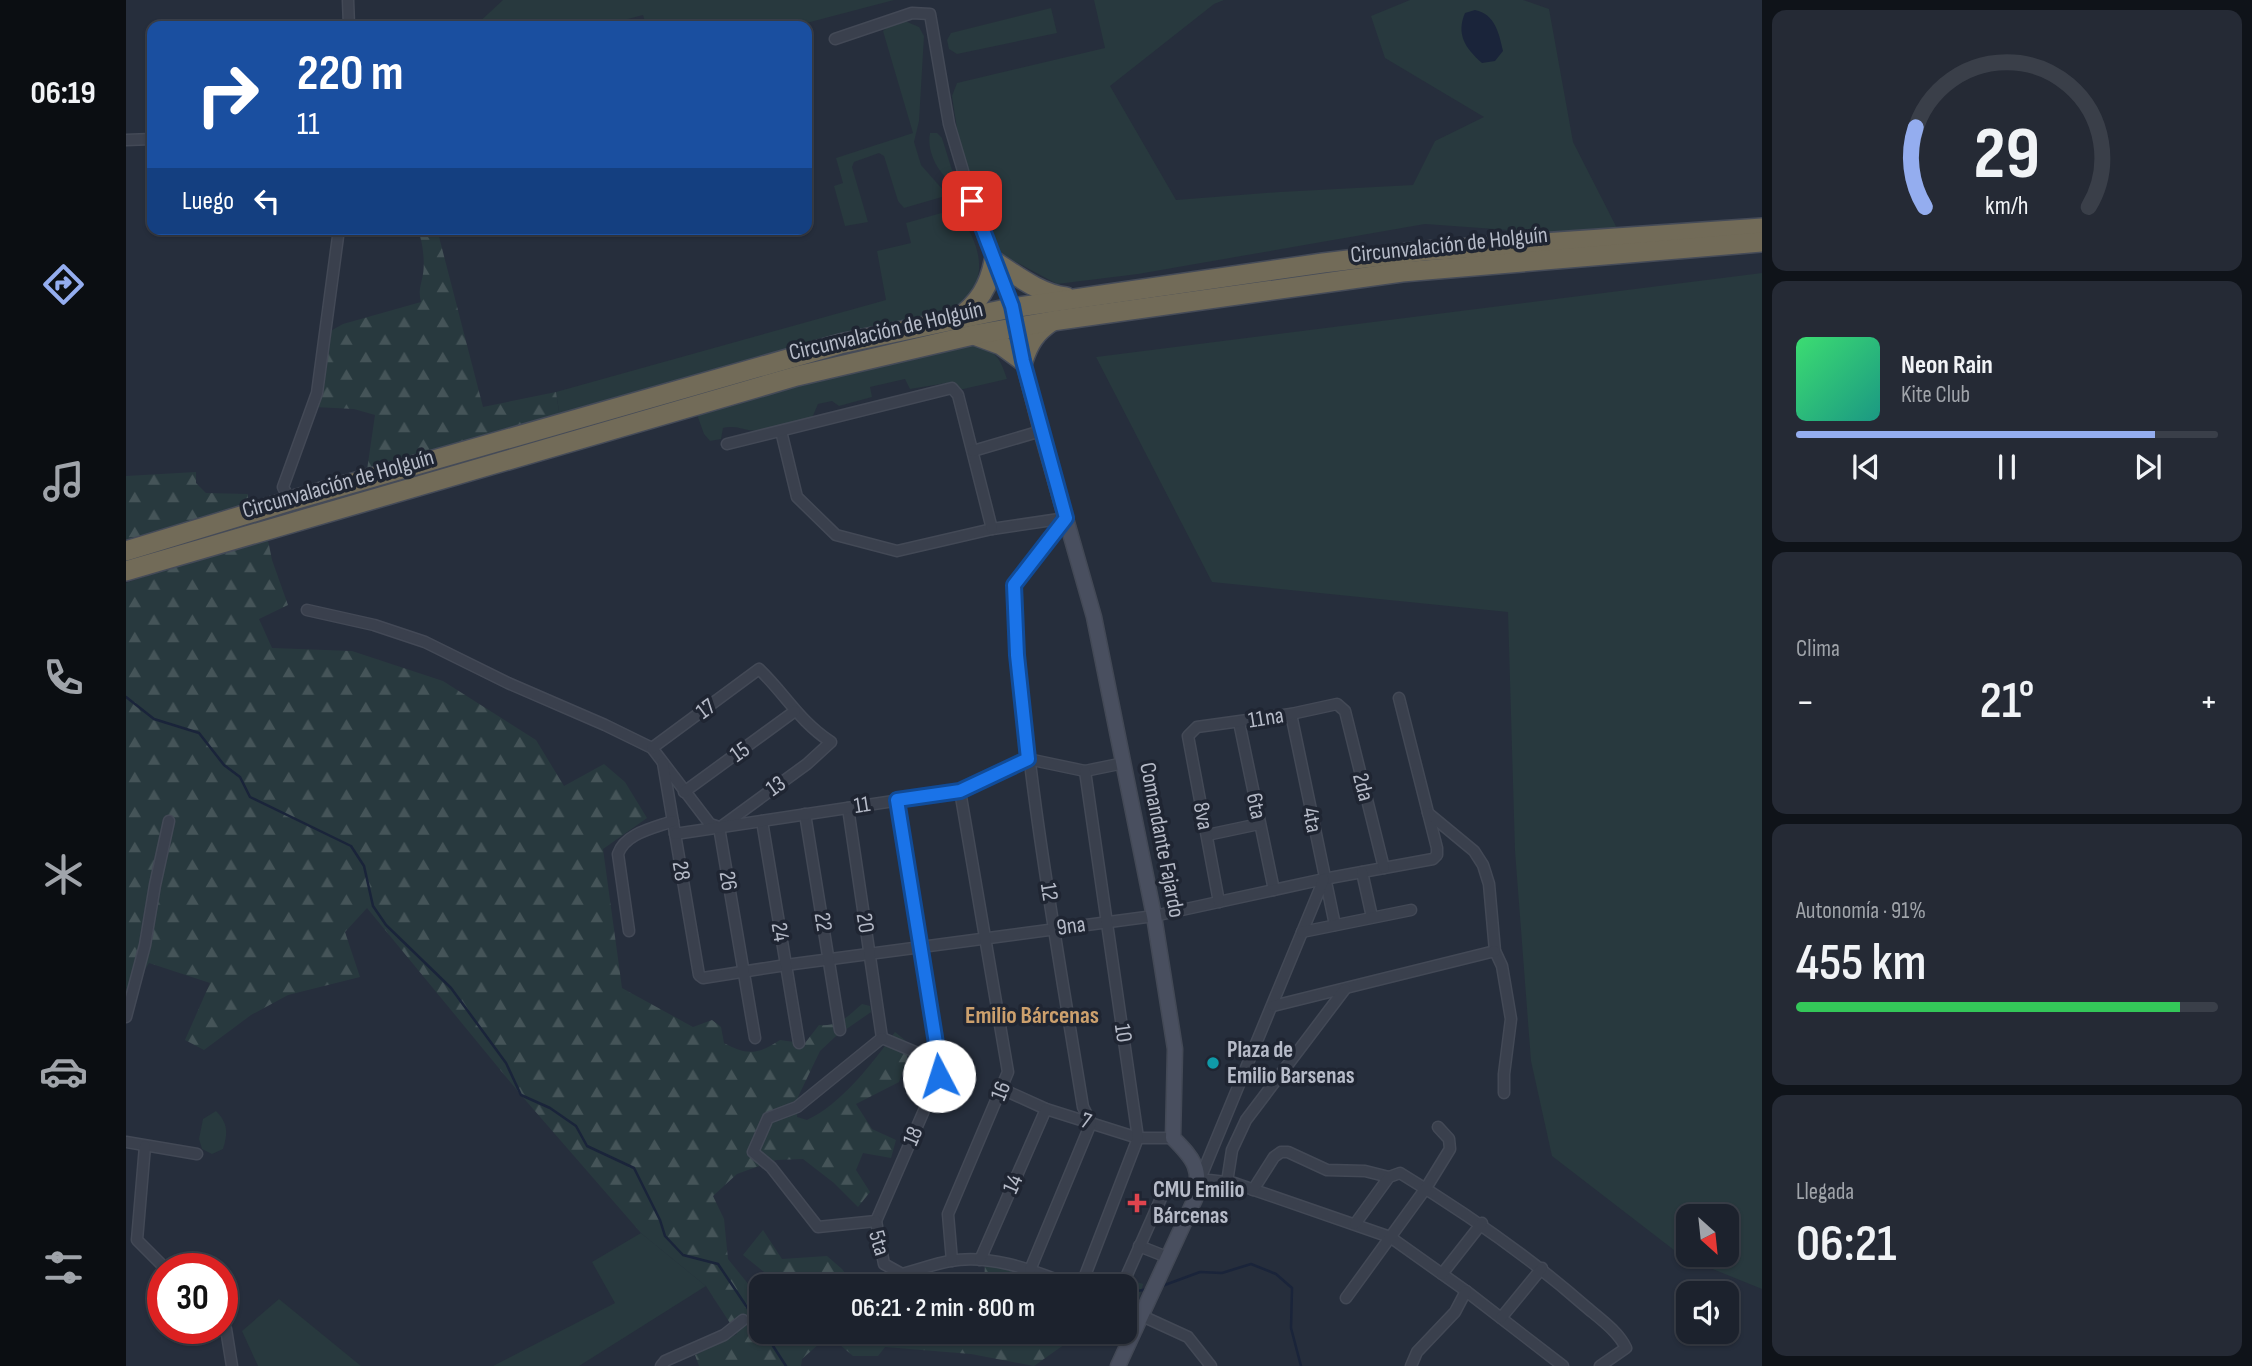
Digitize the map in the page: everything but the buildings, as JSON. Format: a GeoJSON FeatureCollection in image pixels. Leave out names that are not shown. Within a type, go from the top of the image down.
{"type":"FeatureCollection","features":[{"type":"Feature","properties":{"kind":"highway","name":"Circunvalación de Holguín"},"geometry":{"type":"LineString","coordinates":[[126,571],[797,376],[973,335],[1014,318],[1077,298],[1423,251],[1762,228]]}},
{"type":"Feature","properties":{"kind":"highway","name":"Circunvalación de Holguín"},"geometry":{"type":"LineString","coordinates":[[126,551],[290,501],[840,344],[956,320],[1014,318],[1052,321],[1402,272],[1762,242]]}},
{"type":"Feature","properties":{"kind":"highway"},"geometry":{"type":"LineString","coordinates":[[956,320],[971,309],[990,282],[994,261],[1033,286],[1056,296],[1077,298]]}},
{"type":"Feature","properties":{"kind":"highway"},"geometry":{"type":"LineString","coordinates":[[973,335],[1001,345],[1023,361],[1028,344],[1037,332],[1052,321]]}},
{"type":"Feature","properties":{"kind":"street"},"geometry":{"type":"LineString","coordinates":[[348,0],[349,21]]}},
{"type":"Feature","properties":{"kind":"street"},"geometry":{"type":"LineString","coordinates":[[835,39],[912,13],[930,14],[949,124],[972,201],[1014,318]]}},
{"type":"Feature","properties":{"kind":"street"},"geometry":{"type":"LineString","coordinates":[[126,140],[147,139]]}},
{"type":"Feature","properties":{"kind":"street"},"geometry":{"type":"LineString","coordinates":[[290,501],[283,487],[317,393],[338,235]]}},
{"type":"Feature","properties":{"kind":"street","name":"Comandante Fajardo"},"geometry":{"type":"LineString","coordinates":[[1014,318],[1041,431],[1094,617],[1154,916],[1175,1049],[1173,1138]]}},
{"type":"Feature","properties":{"kind":"street"},"geometry":{"type":"LineString","coordinates":[[727,444],[952,388],[958,395],[992,530]]}},
{"type":"Feature","properties":{"kind":"street"},"geometry":{"type":"LineString","coordinates":[[973,452],[1041,431]]}},
{"type":"Feature","properties":{"kind":"street"},"geometry":{"type":"LineString","coordinates":[[781,432],[797,497],[836,536],[897,551],[992,530],[1066,518]]}},
{"type":"Feature","properties":{"kind":"street","name":"12"},"geometry":{"type":"LineString","coordinates":[[1066,518],[1014,585],[1017,655],[1028,759],[1083,1107],[1091,1123]]}},
{"type":"Feature","properties":{"kind":"street"},"geometry":{"type":"LineString","coordinates":[[307,610],[373,625],[425,642],[652,748],[710,824],[719,827]]}},
{"type":"Feature","properties":{"kind":"street","name":"17"},"geometry":{"type":"LineString","coordinates":[[652,748],[759,669],[777,686],[795,711]]}},
{"type":"Feature","properties":{"kind":"street"},"geometry":{"type":"LineString","coordinates":[[1399,698],[1428,813],[1461,839],[1483,865],[1492,906],[1495,951],[1502,966],[1511,1019],[1504,1093]]}},
{"type":"Feature","properties":{"kind":"street","name":"11na"},"geometry":{"type":"LineString","coordinates":[[1191,731],[1197,727],[1291,714],[1337,704],[1341,707]]}},
{"type":"Feature","properties":{"kind":"street","name":"2da"},"geometry":{"type":"LineString","coordinates":[[1341,707],[1345,711],[1384,868]]}},
{"type":"Feature","properties":{"kind":"street","name":"13"},"geometry":{"type":"LineString","coordinates":[[719,827],[807,764],[831,742],[809,728],[795,711]]}},
{"type":"Feature","properties":{"kind":"street","name":"15"},"geometry":{"type":"LineString","coordinates":[[684,792],[795,711]]}},
{"type":"Feature","properties":{"kind":"street","name":"4ta"},"geometry":{"type":"LineString","coordinates":[[1291,714],[1335,925]]}},
{"type":"Feature","properties":{"kind":"street","name":"6ta"},"geometry":{"type":"LineString","coordinates":[[1239,722],[1274,890]]}},
{"type":"Feature","properties":{"kind":"street","name":"8va"},"geometry":{"type":"LineString","coordinates":[[1191,731],[1188,736],[1219,902]]}},
{"type":"Feature","properties":{"kind":"street"},"geometry":{"type":"LineString","coordinates":[[1028,759],[1085,771],[1124,763]]}},
{"type":"Feature","properties":{"kind":"street","name":"11"},"geometry":{"type":"LineString","coordinates":[[675,834],[960,791],[1028,759]]}},
{"type":"Feature","properties":{"kind":"street","name":"28"},"geometry":{"type":"LineString","coordinates":[[663,763],[701,977]]}},
{"type":"Feature","properties":{"kind":"street","name":"10"},"geometry":{"type":"LineString","coordinates":[[1085,771],[1138,1138],[1086,1274]]}},
{"type":"Feature","properties":{"kind":"street","name":"16"},"geometry":{"type":"LineString","coordinates":[[952,1261],[948,1214],[1008,1072],[960,791]]}},
{"type":"Feature","properties":{"kind":"street","name":"18"},"geometry":{"type":"LineString","coordinates":[[876,1221],[939,1076],[939,1062],[897,800]]}},
{"type":"Feature","properties":{"kind":"street","name":"20"},"geometry":{"type":"LineString","coordinates":[[848,808],[882,1038]]}},
{"type":"Feature","properties":{"kind":"street","name":"9na"},"geometry":{"type":"LineString","coordinates":[[701,977],[1154,916],[1324,879],[1433,859],[1437,855],[1428,813]]}},
{"type":"Feature","properties":{"kind":"street","name":"22"},"geometry":{"type":"LineString","coordinates":[[805,814],[840,1030]]}},
{"type":"Feature","properties":{"kind":"street"},"geometry":{"type":"LineString","coordinates":[[126,1017],[145,945],[169,821]]}},
{"type":"Feature","properties":{"kind":"street"},"geometry":{"type":"LineString","coordinates":[[629,931],[618,854],[620,847],[642,831],[673,821]]}},
{"type":"Feature","properties":{"kind":"street","name":"24"},"geometry":{"type":"LineString","coordinates":[[762,821],[799,1042]]}},
{"type":"Feature","properties":{"kind":"street"},"geometry":{"type":"LineString","coordinates":[[1207,835],[1259,824]]}},
{"type":"Feature","properties":{"kind":"street","name":"26"},"geometry":{"type":"LineString","coordinates":[[719,827],[755,1038]]}},
{"type":"Feature","properties":{"kind":"street"},"geometry":{"type":"LineString","coordinates":[[1362,872],[1372,917]]}},
{"type":"Feature","properties":{"kind":"street"},"geometry":{"type":"LineString","coordinates":[[1118,1366],[1195,1199],[1200,1179],[1324,879]]}},
{"type":"Feature","properties":{"kind":"street"},"geometry":{"type":"LineString","coordinates":[[1302,932],[1410,910]]}},
{"type":"Feature","properties":{"kind":"street"},"geometry":{"type":"LineString","coordinates":[[1273,1006],[1495,951]]}},
{"type":"Feature","properties":{"kind":"street"},"geometry":{"type":"LineString","coordinates":[[1227,1182],[1231,1150],[1246,1120],[1345,989]]}},
{"type":"Feature","properties":{"kind":"street"},"geometry":{"type":"LineString","coordinates":[[882,1038],[939,1062]]}},
{"type":"Feature","properties":{"kind":"street","name":"5ta"},"geometry":{"type":"LineString","coordinates":[[882,1038],[797,1107],[768,1118],[753,1152],[771,1167],[818,1227],[876,1221],[884,1264],[902,1274],[952,1261],[980,1260],[1041,1274]]}},
{"type":"Feature","properties":{"kind":"street","name":"7"},"geometry":{"type":"LineString","coordinates":[[1002,1089],[1046,1109],[1138,1138],[1173,1138]]}},
{"type":"Feature","properties":{"kind":"street","name":"14"},"geometry":{"type":"LineString","coordinates":[[980,1260],[1046,1109]]}},
{"type":"Feature","properties":{"kind":"street"},"geometry":{"type":"LineString","coordinates":[[1030,1270],[1091,1123]]}},
{"type":"Feature","properties":{"kind":"street"},"geometry":{"type":"LineString","coordinates":[[1346,1298],[1426,1188],[1450,1149],[1449,1139],[1438,1127]]}},
{"type":"Feature","properties":{"kind":"street"},"geometry":{"type":"LineString","coordinates":[[1173,1138],[1191,1155],[1200,1179]]}},
{"type":"Feature","properties":{"kind":"street"},"geometry":{"type":"LineString","coordinates":[[126,1142],[197,1154]]}},
{"type":"Feature","properties":{"kind":"street"},"geometry":{"type":"LineString","coordinates":[[145,1146],[137,1240],[150,1253]]}},
{"type":"Feature","properties":{"kind":"street"},"geometry":{"type":"LineString","coordinates":[[1253,1189],[1273,1157],[1281,1152],[1288,1152],[1327,1170],[1365,1171],[1389,1177],[1400,1173],[1482,1223],[1542,1268],[1611,1329],[1626,1348],[1600,1366]]}},
{"type":"Feature","properties":{"kind":"street"},"geometry":{"type":"LineString","coordinates":[[1355,1224],[1389,1177]]}},
{"type":"Feature","properties":{"kind":"street"},"geometry":{"type":"LineString","coordinates":[[1200,1179],[1253,1189],[1390,1237],[1466,1291],[1563,1366]]}},
{"type":"Feature","properties":{"kind":"street"},"geometry":{"type":"LineString","coordinates":[[1127,1274],[1162,1196]]}},
{"type":"Feature","properties":{"kind":"street"},"geometry":{"type":"LineString","coordinates":[[1442,1274],[1482,1223]]}},
{"type":"Feature","properties":{"kind":"street"},"geometry":{"type":"LineString","coordinates":[[1139,1246],[1167,1257]]}},
{"type":"Feature","properties":{"kind":"street"},"geometry":{"type":"LineString","coordinates":[[1501,1318],[1542,1268]]}},
{"type":"Feature","properties":{"kind":"street"},"geometry":{"type":"LineString","coordinates":[[1410,1366],[1417,1352],[1455,1312],[1466,1291]]}},
{"type":"Feature","properties":{"kind":"street"},"geometry":{"type":"LineString","coordinates":[[1140,1315],[1188,1337],[1212,1366]]}},
{"type":"Feature","properties":{"kind":"street"},"geometry":{"type":"LineString","coordinates":[[661,1366],[665,1361],[724,1335],[743,1320]]}},
{"type":"Feature","properties":{"kind":"street"},"geometry":{"type":"LineString","coordinates":[[228,1344],[232,1366]]}},
{"type":"Feature","properties":{"kind":"green space"},"geometry":{"type":"Polygon","coordinates":[[[503,0],[894,0],[812,22],[645,21],[643,15],[620,21],[480,21],[503,0]]]}},
{"type":"Feature","properties":{"kind":"green space"},"geometry":{"type":"Polygon","coordinates":[[[1094,0],[1224,0],[1214,4],[1110,86],[1176,200],[1413,185],[1435,141],[1484,117],[1385,58],[1371,16],[1410,0],[1523,0],[1549,9],[1573,142],[1622,238],[1425,224],[1138,274],[1057,284],[999,253],[971,182],[957,129],[952,96],[957,83],[1105,48],[1094,0]]]}},
{"type":"Feature","properties":{"kind":"green space"},"geometry":{"type":"Polygon","coordinates":[[[1051,8],[1057,33],[957,54],[949,49],[947,40],[951,33],[1051,8]]]}},
{"type":"Feature","properties":{"kind":"green space"},"geometry":{"type":"Polygon","coordinates":[[[905,21],[919,27],[924,36],[919,121],[914,142],[921,165],[943,190],[942,197],[904,208],[898,201],[884,156],[879,153],[854,162],[852,167],[868,222],[845,226],[834,186],[843,183],[836,158],[913,133],[883,31],[905,21]]]}},
{"type":"Feature","properties":{"kind":"green space"},"geometry":{"type":"Polygon","coordinates":[[[930,133],[937,133],[942,138],[957,186],[945,177],[936,164],[930,148],[930,133]]]}},
{"type":"Feature","properties":{"kind":"green space"},"geometry":{"type":"Polygon","coordinates":[[[945,212],[960,216],[969,230],[975,243],[979,269],[970,293],[947,313],[560,419],[556,392],[886,300],[877,251],[911,243],[906,223],[945,212]]]}},
{"type":"Feature","properties":{"kind":"green space"},"geometry":{"type":"Polygon","coordinates":[[[419,235],[439,235],[483,407],[556,392],[560,419],[367,470],[375,415],[354,409],[315,407],[327,333],[343,324],[421,302],[424,257],[419,235]]]}},
{"type":"Feature","properties":{"kind":"green space"},"geometry":{"type":"Polygon","coordinates":[[[1762,273],[1762,1289],[1708,1267],[1740,1267],[1740,1204],[1676,1204],[1676,1252],[1552,1156],[1531,1061],[1515,851],[1508,612],[1212,582],[1096,357],[1762,273]]]}},
{"type":"Feature","properties":{"kind":"green space"},"geometry":{"type":"Polygon","coordinates":[[[997,320],[868,349],[126,563],[126,559],[235,526],[895,337],[997,320]]]}},
{"type":"Feature","properties":{"kind":"green space"},"geometry":{"type":"Polygon","coordinates":[[[974,342],[996,356],[1007,379],[959,390],[953,382],[910,389],[905,379],[870,387],[872,397],[839,406],[832,401],[818,404],[812,418],[761,430],[723,428],[721,439],[710,441],[704,434],[695,409],[974,342]]]}},
{"type":"Feature","properties":{"kind":"green space"},"geometry":{"type":"Polygon","coordinates":[[[196,472],[196,483],[206,493],[248,494],[248,504],[126,540],[126,476],[196,472]]]}},
{"type":"Feature","properties":{"kind":"green space"},"geometry":{"type":"Polygon","coordinates":[[[267,535],[272,560],[288,605],[259,619],[272,648],[352,651],[443,681],[536,740],[564,786],[604,764],[625,782],[647,818],[603,849],[622,988],[693,1027],[712,1020],[721,1027],[724,1043],[753,1052],[780,1040],[794,1042],[798,1047],[805,1043],[819,1025],[838,1022],[862,1004],[870,1006],[871,1012],[820,1051],[798,1097],[797,1117],[807,1120],[832,1104],[867,1069],[895,1032],[906,1041],[908,1055],[899,1082],[856,1104],[872,1129],[896,1140],[891,1158],[863,1153],[856,1170],[870,1192],[858,1207],[834,1183],[803,1159],[776,1160],[737,1174],[713,1196],[724,1219],[728,1259],[749,1285],[749,1344],[819,1344],[802,1359],[801,1366],[699,1366],[695,1355],[737,1334],[706,1286],[641,1233],[521,1095],[367,908],[345,932],[360,977],[288,995],[251,1015],[204,1050],[185,1040],[210,983],[149,963],[126,999],[126,583],[267,535]]]}},
{"type":"Feature","properties":{"kind":"green space"},"geometry":{"type":"Polygon","coordinates":[[[216,1111],[225,1124],[226,1138],[223,1149],[212,1154],[202,1149],[199,1139],[203,1119],[216,1111]]]}},
{"type":"Feature","properties":{"kind":"green space"},"geometry":{"type":"Polygon","coordinates":[[[763,1230],[782,1259],[827,1256],[846,1274],[767,1274],[743,1255],[763,1230]]]}},
{"type":"Feature","properties":{"kind":"green space"},"geometry":{"type":"Polygon","coordinates":[[[641,1233],[706,1286],[579,1366],[493,1366],[615,1303],[592,1262],[641,1233]]]}},
{"type":"Feature","properties":{"kind":"green space"},"geometry":{"type":"Polygon","coordinates":[[[985,1263],[1020,1274],[985,1274],[985,1263]]]}},
{"type":"Feature","properties":{"kind":"green space"},"geometry":{"type":"Polygon","coordinates":[[[1137,1282],[1143,1284],[1137,1306],[1137,1282]]]}},
{"type":"Feature","properties":{"kind":"green space"},"geometry":{"type":"Polygon","coordinates":[[[279,1299],[361,1366],[258,1366],[242,1331],[279,1299]]]}},
{"type":"Feature","properties":{"kind":"green space"},"geometry":{"type":"Polygon","coordinates":[[[839,1344],[1065,1344],[1034,1366],[971,1354],[885,1347],[878,1356],[853,1356],[839,1344]]]}},
{"type":"Feature","properties":{"kind":"water"},"geometry":{"type":"Polygon","coordinates":[[[1475,10],[1492,20],[1498,31],[1503,51],[1495,61],[1482,63],[1464,40],[1462,21],[1465,13],[1475,10]]]}},
{"type":"Feature","properties":{"kind":"waterway"},"geometry":{"type":"LineString","coordinates":[[126,697],[154,719],[199,733],[224,765],[240,777],[250,797],[351,846],[364,866],[373,906],[386,925],[451,988],[506,1063],[521,1095],[550,1108],[576,1126],[587,1146],[634,1168],[665,1236],[683,1255],[718,1264],[749,1310]]}},
{"type":"Feature","properties":{"kind":"waterway"},"geometry":{"type":"LineString","coordinates":[[1162,1286],[1200,1272],[1222,1273],[1251,1264],[1276,1274],[1292,1288],[1291,1328],[1301,1366]]}},
{"type":"Feature","properties":{"kind":"waterway"},"geometry":{"type":"LineString","coordinates":[[1137,1291],[1148,1289]]}},
{"type":"Feature","properties":{"kind":"waterway"},"geometry":{"type":"LineString","coordinates":[[772,1344],[786,1366]]}},
{"type":"Feature","properties":{"kind":"place","name":"Plaza de Emilio Barsenas"},"geometry":{"type":"Point","coordinates":[1213,1063]}},
{"type":"Feature","properties":{"kind":"place","name":"CMU Emilio Bárcenas"},"geometry":{"type":"Point","coordinates":[1137,1203]}},
{"type":"Feature","properties":{"kind":"district","name":"Emilio Bárcenas"},"geometry":{"type":"Point","coordinates":[1032,1015]}},
{"type":"Feature","properties":{"kind":"route"},"geometry":{"type":"LineString","coordinates":[[939,1076],[939,1062],[897,800],[960,791],[1028,759],[1017,655],[1014,585],[1066,518],[1023,361],[1012,306],[972,201]]}}]}
